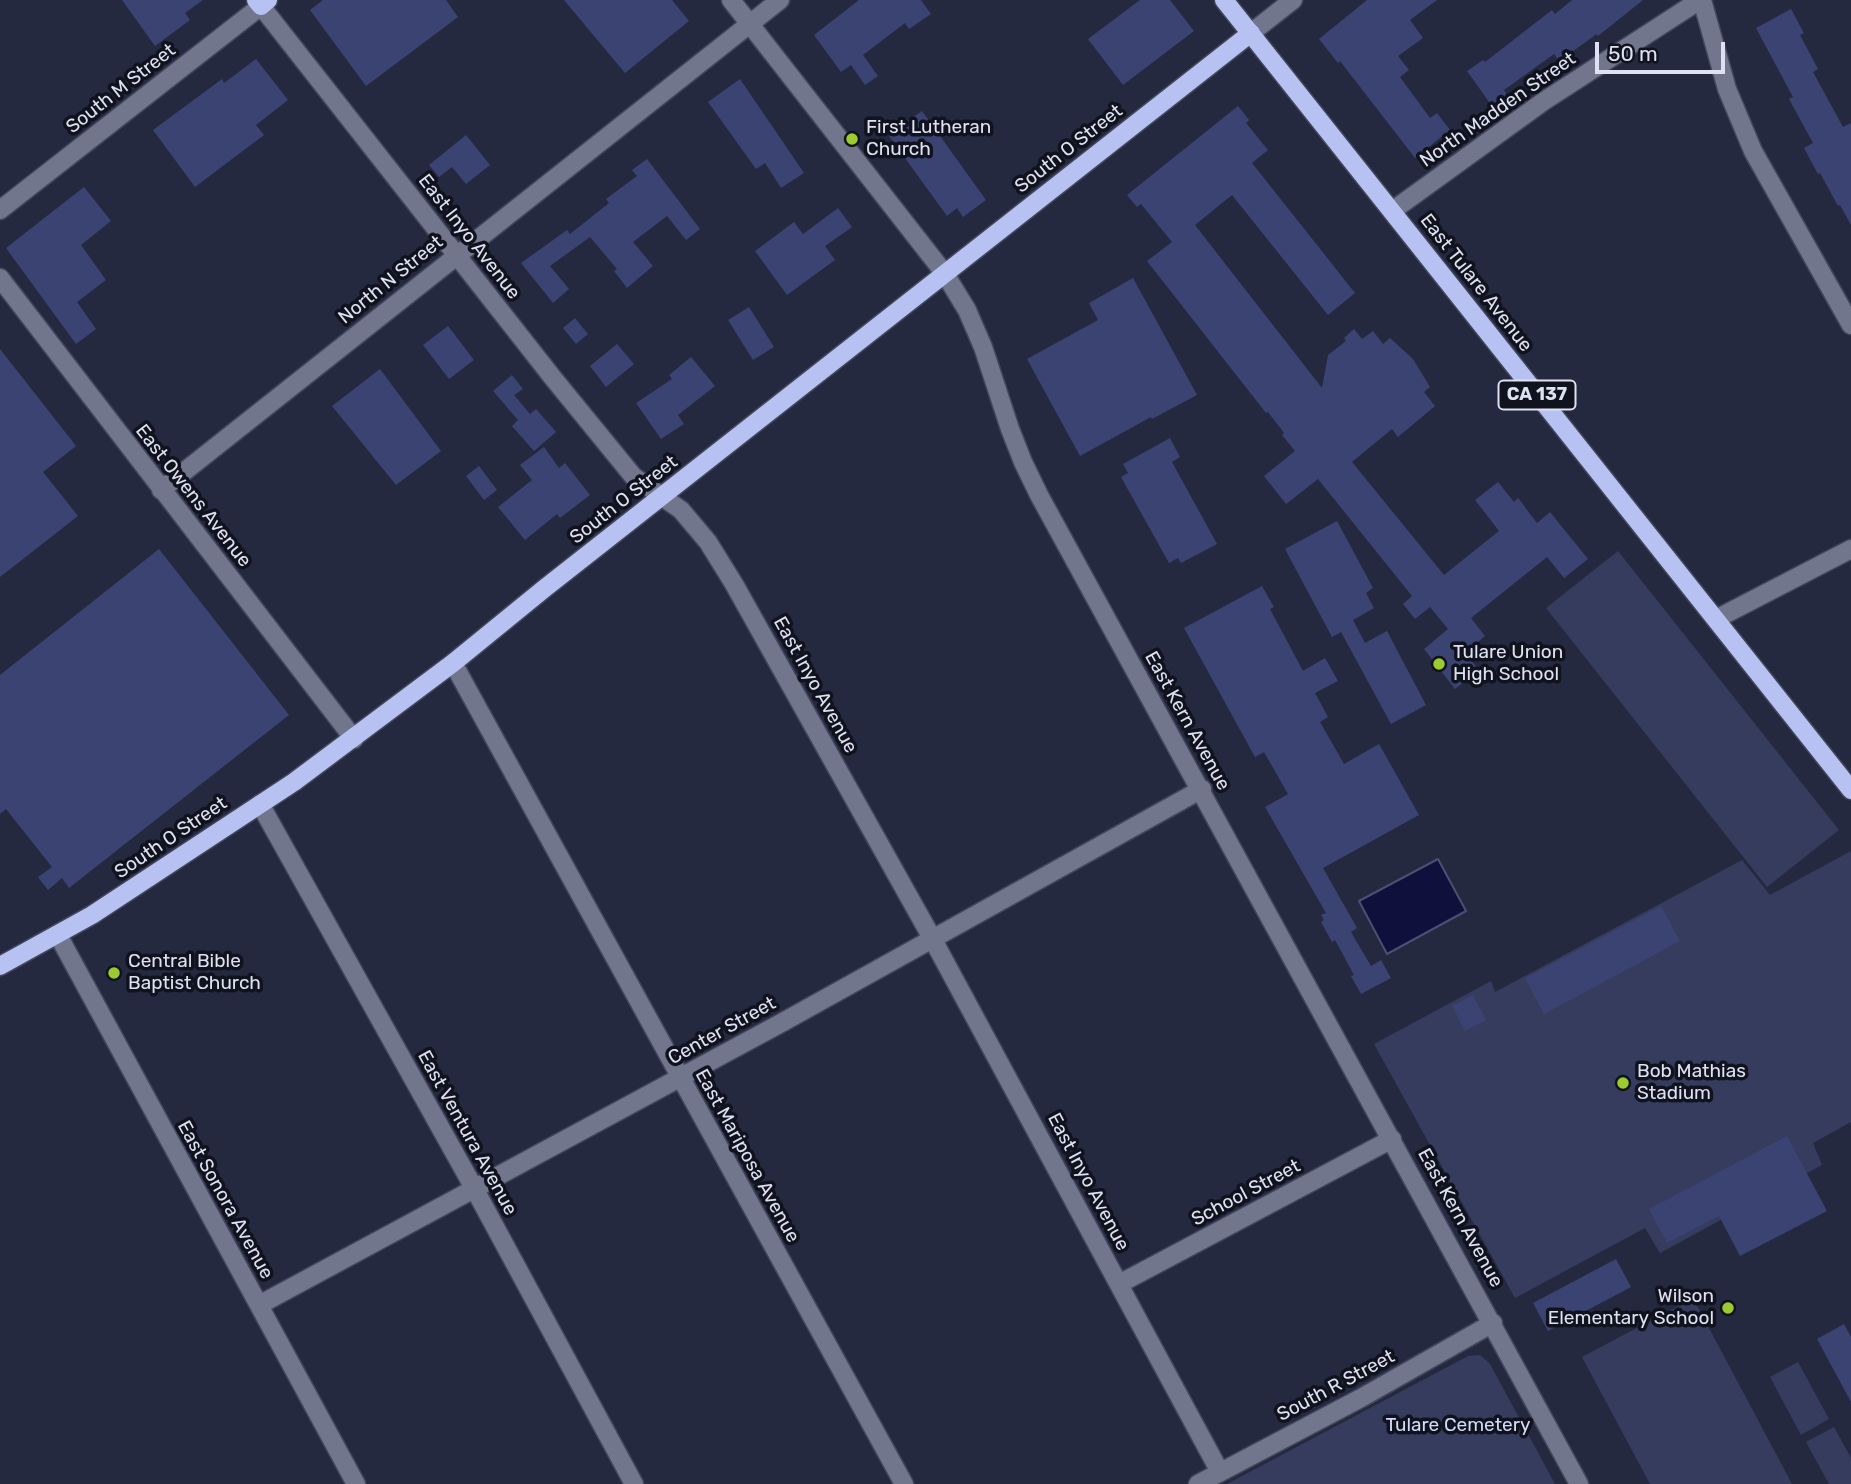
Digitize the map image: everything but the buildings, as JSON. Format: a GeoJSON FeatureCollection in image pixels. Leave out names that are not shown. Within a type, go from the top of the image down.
{"type":"FeatureCollection","features":[{"type":"Feature","properties":{"kind":"main road","name":"East Tulare Avenue"},"geometry":{"type":"LineString","coordinates":[[1224,0],[1851,790]]}},
{"type":"Feature","properties":{"kind":"main road","name":"South O Street"},"geometry":{"type":"LineString","coordinates":[[0,966],[58,935],[153,876],[354,739],[1251,33]]}},
{"type":"Feature","properties":{"kind":"street","name":"East Kern Avenue"},"geometry":{"type":"LineString","coordinates":[[731,0],[945,274],[967,310],[1028,473],[1579,1484]]}},
{"type":"Feature","properties":{"kind":"street","name":"North N Street"},"geometry":{"type":"LineString","coordinates":[[161,489],[780,0]]}},
{"type":"Feature","properties":{"kind":"street"},"geometry":{"type":"LineString","coordinates":[[1251,33],[1293,0]]}},
{"type":"Feature","properties":{"kind":"street"},"geometry":{"type":"LineString","coordinates":[[1701,0],[1727,89],[1753,151],[1851,325]]}},
{"type":"Feature","properties":{"kind":"street","name":"North Madden Street"},"geometry":{"type":"LineString","coordinates":[[1392,211],[1544,101],[1701,0]]}},
{"type":"Feature","properties":{"kind":"street","name":"South M Street"},"geometry":{"type":"LineString","coordinates":[[0,210],[262,2]]}},
{"type":"Feature","properties":{"kind":"street","name":"East Inyo Avenue"},"geometry":{"type":"LineString","coordinates":[[262,2],[456,255],[633,476],[660,498],[681,510],[708,542],[932,937],[1220,1472]]}},
{"type":"Feature","properties":{"kind":"street","name":"East Owens Avenue"},"geometry":{"type":"LineString","coordinates":[[0,278],[354,739]]}},
{"type":"Feature","properties":{"kind":"street"},"geometry":{"type":"LineString","coordinates":[[1716,619],[1851,549]]}},
{"type":"Feature","properties":{"kind":"street","name":"East Mariposa Avenue"},"geometry":{"type":"LineString","coordinates":[[453,663],[904,1484]]}},
{"type":"Feature","properties":{"kind":"street","name":"Center Street"},"geometry":{"type":"LineString","coordinates":[[259,1305],[680,1078],[1202,789]]}},
{"type":"Feature","properties":{"kind":"street","name":"East Ventura Avenue"},"geometry":{"type":"LineString","coordinates":[[260,804],[474,1188],[634,1484]]}},
{"type":"Feature","properties":{"kind":"street","name":"East Sonora Avenue"},"geometry":{"type":"LineString","coordinates":[[58,935],[356,1484]]}},
{"type":"Feature","properties":{"kind":"street","name":"School Street"},"geometry":{"type":"LineString","coordinates":[[1119,1284],[1392,1139]]}},
{"type":"Feature","properties":{"kind":"street","name":"South R Street"},"geometry":{"type":"LineString","coordinates":[[1198,1484],[1361,1398],[1493,1323]]}},
{"type":"Feature","properties":{"kind":"green space"},"geometry":{"type":"Polygon","coordinates":[[[1618,551],[1839,830],[1767,887],[1546,608],[1618,551]]]}},
{"type":"Feature","properties":{"kind":"green space","name":"Bob Mathias Stadium"},"geometry":{"type":"Polygon","coordinates":[[[1851,851],[1851,1122],[1813,1143],[1822,1165],[1660,1253],[1645,1228],[1515,1298],[1374,1044],[1491,981],[1495,992],[1742,860],[1770,895],[1851,851]]]}},
{"type":"Feature","properties":{"kind":"green space"},"geometry":{"type":"Polygon","coordinates":[[[1693,1298],[1792,1484],[1650,1484],[1582,1357],[1693,1298]]]}},
{"type":"Feature","properties":{"kind":"green space","name":"Tulare Cemetery"},"geometry":{"type":"Polygon","coordinates":[[[1480,1355],[1490,1364],[1555,1484],[1227,1484],[1468,1356],[1480,1355]]]}},
{"type":"Feature","properties":{"kind":"green space"},"geometry":{"type":"Polygon","coordinates":[[[1798,1362],[1829,1419],[1801,1435],[1770,1377],[1798,1362]]]}},
{"type":"Feature","properties":{"kind":"green space"},"geometry":{"type":"Polygon","coordinates":[[[1834,1427],[1851,1458],[1851,1484],[1829,1484],[1806,1442],[1834,1427]]]}},
{"type":"Feature","properties":{"kind":"shaded area"},"geometry":{"type":"Polygon","coordinates":[[[1438,859],[1466,911],[1387,954],[1359,901],[1438,859]]]}},
{"type":"Feature","properties":{"kind":"place","name":"First Lutheran Church"},"geometry":{"type":"Point","coordinates":[852,139]}},
{"type":"Feature","properties":{"kind":"place","name":"Tulare Union High School"},"geometry":{"type":"Point","coordinates":[1439,664]}},
{"type":"Feature","properties":{"kind":"place","name":"Central Bible Baptist Church"},"geometry":{"type":"Point","coordinates":[114,973]}},
{"type":"Feature","properties":{"kind":"place","name":"Bob Mathias Stadium"},"geometry":{"type":"Point","coordinates":[1623,1083]}},
{"type":"Feature","properties":{"kind":"place","name":"Wilson Elementary School"},"geometry":{"type":"Point","coordinates":[1728,1308]}}]}
